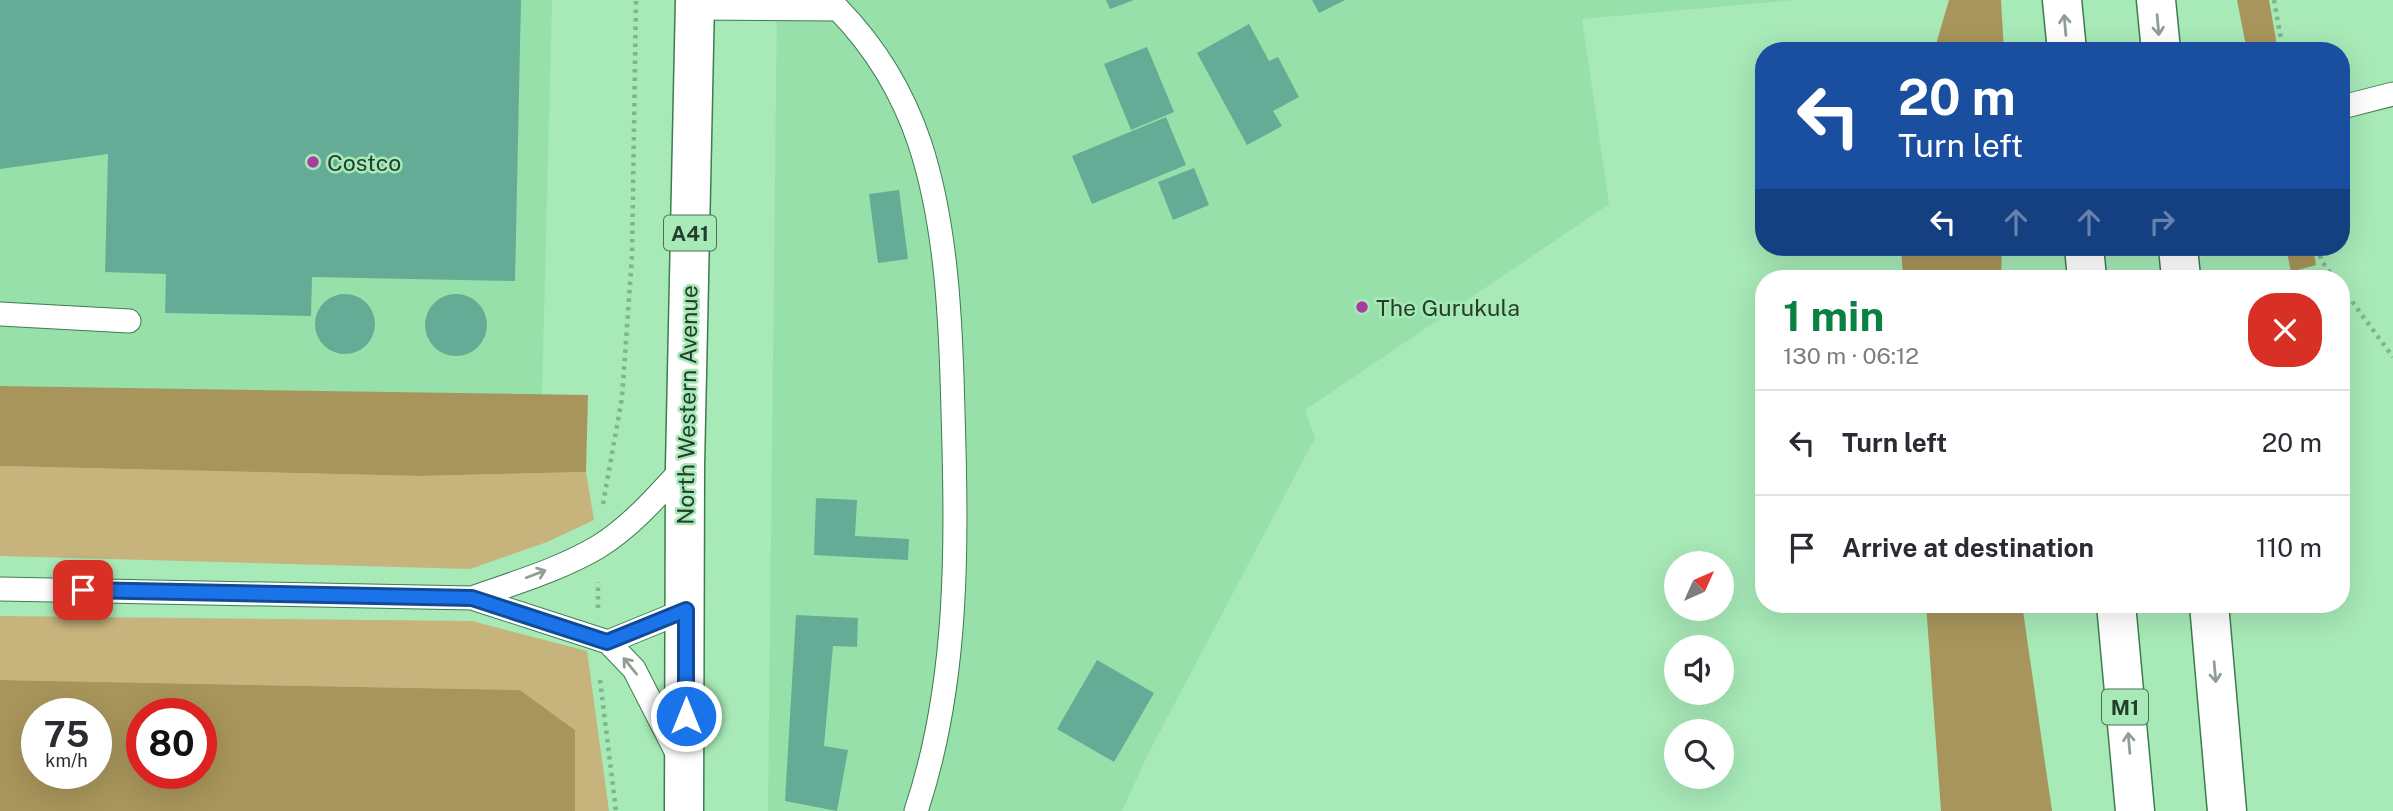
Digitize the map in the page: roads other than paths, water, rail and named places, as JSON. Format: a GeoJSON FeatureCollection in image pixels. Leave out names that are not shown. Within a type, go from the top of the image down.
{"type":"FeatureCollection","features":[{"type":"Feature","properties":{"kind":"highway"},"geometry":{"type":"LineString","coordinates":[[2062,0],[2066,42]]}},
{"type":"Feature","properties":{"kind":"highway"},"geometry":{"type":"LineString","coordinates":[[2156,0],[2160,42]]}},
{"type":"Feature","properties":{"kind":"highway","name":"North Western Avenue"},"geometry":{"type":"LineString","coordinates":[[684,811],[685,466],[695,4]]}},
{"type":"Feature","properties":{"kind":"highway","name":"M1"},"geometry":{"type":"LineString","coordinates":[[2117,613],[2135,811]]}},
{"type":"Feature","properties":{"kind":"highway"},"geometry":{"type":"LineString","coordinates":[[2210,613],[2227,811]]}},
{"type":"Feature","properties":{"kind":"lane"},"geometry":{"type":"LineString","coordinates":[[695,4],[838,9],[873,49],[905,103],[920,145],[936,211],[951,341],[956,512],[953,626],[930,771],[916,811]]}},
{"type":"Feature","properties":{"kind":"lane"},"geometry":{"type":"LineString","coordinates":[[2350,105],[2393,94]]}},
{"type":"Feature","properties":{"kind":"lane"},"geometry":{"type":"LineString","coordinates":[[0,314],[129,321]]}},
{"type":"Feature","properties":{"kind":"lane"},"geometry":{"type":"LineString","coordinates":[[472,598],[562,565],[598,546],[637,518],[685,466]]}},
{"type":"Feature","properties":{"kind":"lane"},"geometry":{"type":"LineString","coordinates":[[0,589],[472,598],[607,642],[635,668],[685,769]]}},
{"type":"Feature","properties":{"kind":"lane"},"geometry":{"type":"LineString","coordinates":[[607,642],[686,610]]}},
{"type":"Feature","properties":{"kind":"place","name":"Costco"},"geometry":{"type":"Point","coordinates":[313,162]}},
{"type":"Feature","properties":{"kind":"place","name":"The Gurukula"},"geometry":{"type":"Point","coordinates":[1362,307]}}]}
